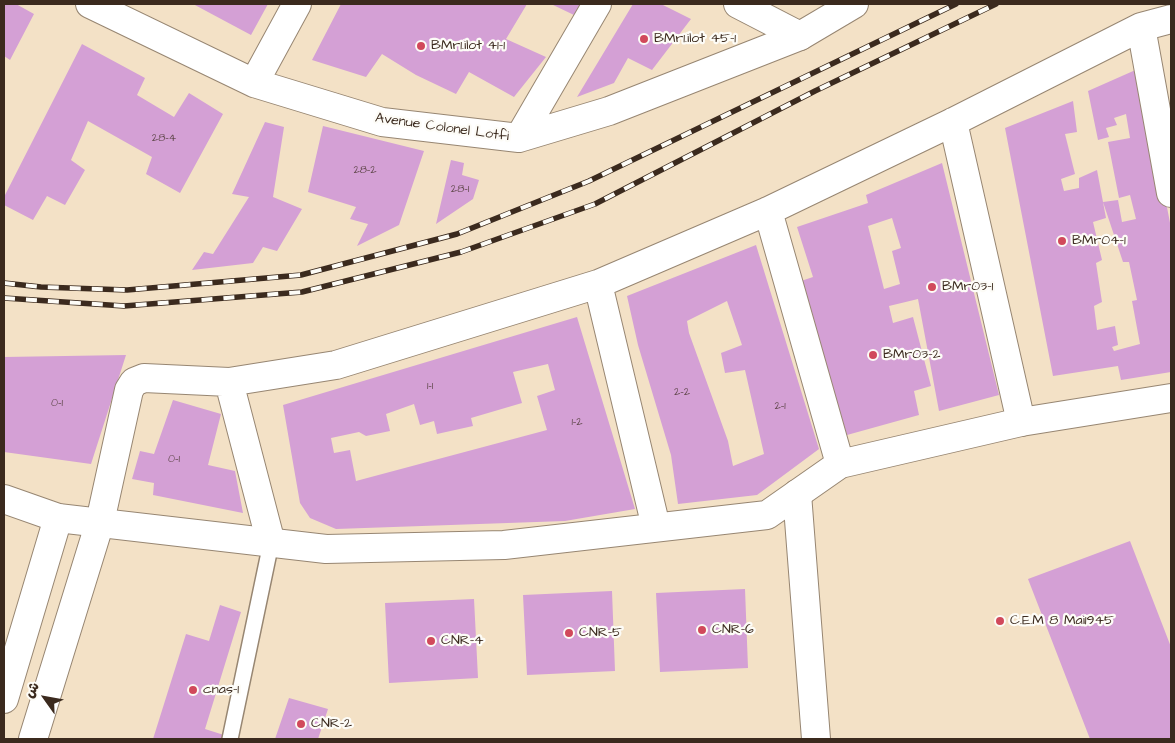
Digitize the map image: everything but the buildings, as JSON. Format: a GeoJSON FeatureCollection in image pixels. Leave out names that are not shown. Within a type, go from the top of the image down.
{"type":"FeatureCollection","features":[{"type":"Feature","properties":{"kind":"street","name":"Avenue Colonel Lotfi"},"geometry":{"type":"LineString","coordinates":[[90,4],[254,83],[382,122],[519,138],[609,111],[800,36],[854,4]]}},
{"type":"Feature","properties":{"kind":"street"},"geometry":{"type":"LineString","coordinates":[[254,83],[297,4]]}},
{"type":"Feature","properties":{"kind":"street"},"geometry":{"type":"LineString","coordinates":[[519,138],[598,4]]}},
{"type":"Feature","properties":{"kind":"street"},"geometry":{"type":"LineString","coordinates":[[738,4],[800,36]]}},
{"type":"Feature","properties":{"kind":"street"},"geometry":{"type":"LineString","coordinates":[[33,739],[100,522],[128,390],[134,382],[144,378],[228,382],[336,366],[598,284],[768,210],[953,122],[1141,27],[1171,19]]}},
{"type":"Feature","properties":{"kind":"street"},"geometry":{"type":"LineString","coordinates":[[1141,27],[1171,193]]}},
{"type":"Feature","properties":{"kind":"street"},"geometry":{"type":"LineString","coordinates":[[953,122],[1021,422]]}},
{"type":"Feature","properties":{"kind":"street"},"geometry":{"type":"LineString","coordinates":[[768,210],[840,464]]}},
{"type":"Feature","properties":{"kind":"street"},"geometry":{"type":"LineString","coordinates":[[598,284],[656,527]]}},
{"type":"Feature","properties":{"kind":"street"},"geometry":{"type":"LineString","coordinates":[[228,382],[271,543]]}},
{"type":"Feature","properties":{"kind":"street"},"geometry":{"type":"LineString","coordinates":[[4,499],[58,518],[326,550],[504,545],[767,515],[840,464],[1021,422],[1166,402]]}},
{"type":"Feature","properties":{"kind":"street"},"geometry":{"type":"LineString","coordinates":[[797,494],[816,739]]}},
{"type":"Feature","properties":{"kind":"street"},"geometry":{"type":"LineString","coordinates":[[4,699],[58,518]]}},
{"type":"Feature","properties":{"kind":"lane"},"geometry":{"type":"LineString","coordinates":[[230,739],[271,543]]}},
{"type":"Feature","properties":{"kind":"railway"},"geometry":{"type":"LineString","coordinates":[[4,283],[41,287],[127,290],[301,275],[457,234],[589,181],[956,4]]}},
{"type":"Feature","properties":{"kind":"railway"},"geometry":{"type":"LineString","coordinates":[[4,298],[124,306],[302,292],[461,252],[595,204],[815,91],[996,4]]}},
{"type":"Feature","properties":{"kind":"place","name":"BMr1.ilot 45-1"},"geometry":{"type":"Point","coordinates":[644,39]}},
{"type":"Feature","properties":{"kind":"place","name":"BMr1.ilot 41-1"},"geometry":{"type":"Point","coordinates":[421,46]}},
{"type":"Feature","properties":{"kind":"place","name":"BMr04-1"},"geometry":{"type":"Point","coordinates":[1062,241]}},
{"type":"Feature","properties":{"kind":"place","name":"BMr03-1"},"geometry":{"type":"Point","coordinates":[932,287]}},
{"type":"Feature","properties":{"kind":"place","name":"BMr03-2"},"geometry":{"type":"Point","coordinates":[873,355]}},
{"type":"Feature","properties":{"kind":"place","name":"C.E.M 8 Mai1945"},"geometry":{"type":"Point","coordinates":[1000,621]}},
{"type":"Feature","properties":{"kind":"place","name":"CNR-6"},"geometry":{"type":"Point","coordinates":[702,630]}},
{"type":"Feature","properties":{"kind":"place","name":"CNR-5"},"geometry":{"type":"Point","coordinates":[569,633]}},
{"type":"Feature","properties":{"kind":"place","name":"CNR-4"},"geometry":{"type":"Point","coordinates":[431,641]}},
{"type":"Feature","properties":{"kind":"place","name":"cnas-1"},"geometry":{"type":"Point","coordinates":[193,690]}},
{"type":"Feature","properties":{"kind":"place","name":"CNR-2"},"geometry":{"type":"Point","coordinates":[301,724]}}]}
